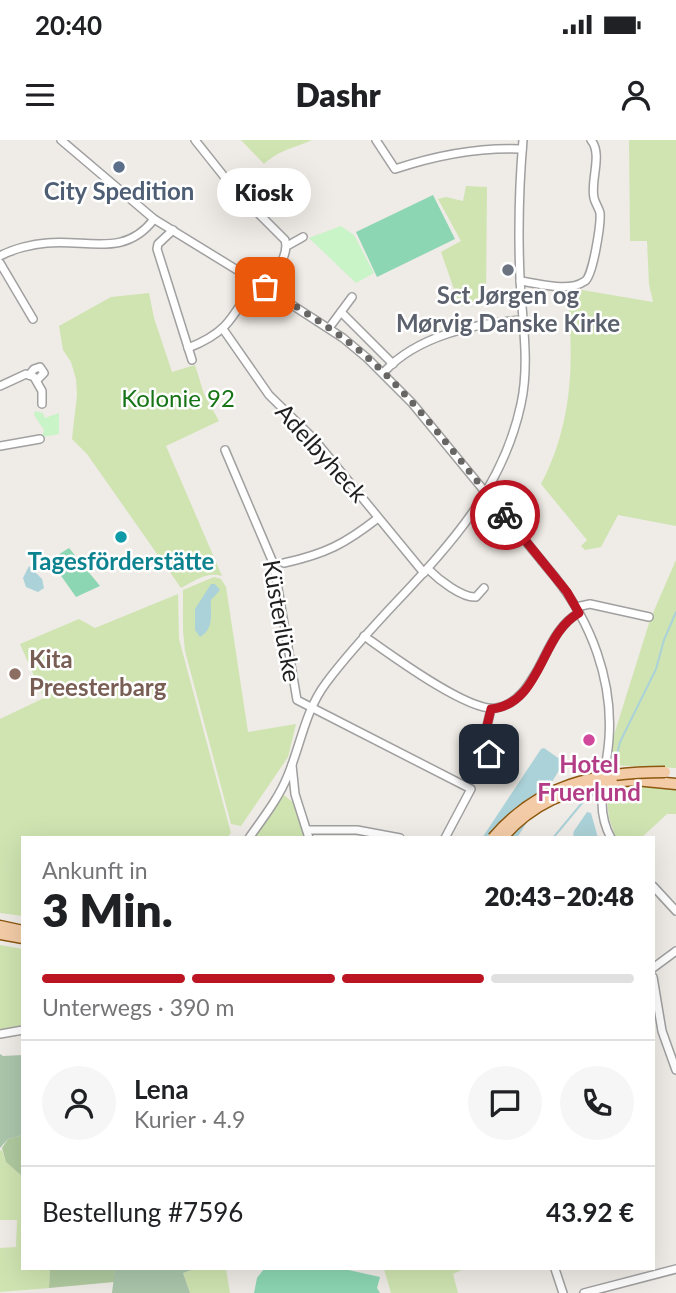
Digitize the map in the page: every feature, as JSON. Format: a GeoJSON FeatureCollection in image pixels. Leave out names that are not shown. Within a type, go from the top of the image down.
{"type":"FeatureCollection","features":[{"type":"Feature","properties":{"kind":"main road"},"geometry":{"type":"LineString","coordinates":[[495,836],[523,808],[546,793],[596,778],[638,772],[668,776],[676,784]]}},
{"type":"Feature","properties":{"kind":"main road"},"geometry":{"type":"LineString","coordinates":[[504,836],[526,814],[548,800],[570,791],[668,776]]}},
{"type":"Feature","properties":{"kind":"main road"},"geometry":{"type":"LineString","coordinates":[[0,926],[21,931]]}},
{"type":"Feature","properties":{"kind":"main road"},"geometry":{"type":"LineString","coordinates":[[0,934],[21,938]]}},
{"type":"Feature","properties":{"kind":"street"},"geometry":{"type":"LineString","coordinates":[[61,140],[154,219],[256,281],[357,348],[412,402],[486,493],[578,610],[601,664],[608,696],[609,739],[601,804],[610,836]]}},
{"type":"Feature","properties":{"kind":"street"},"geometry":{"type":"LineString","coordinates":[[195,140],[234,189],[281,234],[287,246],[265,287]]}},
{"type":"Feature","properties":{"kind":"street"},"geometry":{"type":"LineString","coordinates":[[250,836],[282,789],[301,732],[326,683],[364,636],[454,540],[486,493],[513,435],[522,401],[525,361],[519,202],[523,144],[455,152],[396,169],[376,140]]}},
{"type":"Feature","properties":{"kind":"street"},"geometry":{"type":"LineString","coordinates":[[520,281],[566,286],[588,279],[600,212],[593,198],[596,151],[591,140]]}},
{"type":"Feature","properties":{"kind":"street"},"geometry":{"type":"LineString","coordinates":[[0,256],[46,243],[118,244],[139,233],[154,219]]}},
{"type":"Feature","properties":{"kind":"street"},"geometry":{"type":"LineString","coordinates":[[173,230],[158,244],[157,249],[192,360]]}},
{"type":"Feature","properties":{"kind":"street"},"geometry":{"type":"LineString","coordinates":[[287,246],[303,237]]}},
{"type":"Feature","properties":{"kind":"street"},"geometry":{"type":"LineString","coordinates":[[0,263],[33,319]]}},
{"type":"Feature","properties":{"kind":"street"},"geometry":{"type":"LineString","coordinates":[[188,348],[223,329],[256,281]]}},
{"type":"Feature","properties":{"kind":"street"},"geometry":{"type":"LineString","coordinates":[[329,328],[352,297]]}},
{"type":"Feature","properties":{"kind":"street"},"geometry":{"type":"LineString","coordinates":[[341,312],[393,364]]}},
{"type":"Feature","properties":{"kind":"street"},"geometry":{"type":"LineString","coordinates":[[384,372],[415,347],[431,341],[486,323],[523,320]]}},
{"type":"Feature","properties":{"kind":"street","name":"Adelbyheck"},"geometry":{"type":"LineString","coordinates":[[223,329],[269,395],[313,438],[378,518],[426,571],[470,597],[476,597],[484,588]]}},
{"type":"Feature","properties":{"kind":"street"},"geometry":{"type":"LineString","coordinates":[[0,386],[29,375],[40,367],[44,373],[37,380],[42,391],[43,404]]}},
{"type":"Feature","properties":{"kind":"street"},"geometry":{"type":"LineString","coordinates":[[0,446],[40,439]]}},
{"type":"Feature","properties":{"kind":"street","name":"Küsterlücke"},"geometry":{"type":"LineString","coordinates":[[225,450],[274,565],[295,694],[299,702],[311,708]]}},
{"type":"Feature","properties":{"kind":"street"},"geometry":{"type":"LineString","coordinates":[[284,563],[336,548],[378,518]]}},
{"type":"Feature","properties":{"kind":"street"},"geometry":{"type":"LineString","coordinates":[[364,636],[426,679],[491,709],[506,705],[520,696],[562,626],[578,610],[590,604],[649,617]]}},
{"type":"Feature","properties":{"kind":"street"},"geometry":{"type":"LineString","coordinates":[[311,708],[471,789],[446,836]]}},
{"type":"Feature","properties":{"kind":"street"},"geometry":{"type":"LineString","coordinates":[[489,754],[486,730],[491,709]]}},
{"type":"Feature","properties":{"kind":"street"},"geometry":{"type":"LineString","coordinates":[[292,765],[295,794],[308,836]]}},
{"type":"Feature","properties":{"kind":"street"},"geometry":{"type":"LineString","coordinates":[[282,789],[295,794]]}},
{"type":"Feature","properties":{"kind":"street"},"geometry":{"type":"LineString","coordinates":[[307,830],[357,830],[389,836]]}},
{"type":"Feature","properties":{"kind":"street"},"geometry":{"type":"LineString","coordinates":[[655,888],[676,911]]}},
{"type":"Feature","properties":{"kind":"street"},"geometry":{"type":"LineString","coordinates":[[655,967],[676,951]]}},
{"type":"Feature","properties":{"kind":"street"},"geometry":{"type":"LineString","coordinates":[[655,989],[662,1031],[676,1070]]}},
{"type":"Feature","properties":{"kind":"street"},"geometry":{"type":"LineString","coordinates":[[0,1034],[21,1030]]}},
{"type":"Feature","properties":{"kind":"street"},"geometry":{"type":"LineString","coordinates":[[584,1293],[676,1269]]}},
{"type":"Feature","properties":{"kind":"street"},"geometry":{"type":"LineString","coordinates":[[555,1270],[563,1293]]}},
{"type":"Feature","properties":{"kind":"green space"},"geometry":{"type":"Polygon","coordinates":[[[241,140],[312,140],[281,152],[264,164],[241,140]]]}},
{"type":"Feature","properties":{"kind":"green space"},"geometry":{"type":"Polygon","coordinates":[[[629,140],[676,140],[676,526],[618,515],[601,547],[585,550],[581,546],[587,540],[541,484],[557,447],[569,389],[571,349],[566,291],[570,288],[653,302],[649,284],[647,241],[630,241],[629,140]]]}},
{"type":"Feature","properties":{"kind":"green space"},"geometry":{"type":"Polygon","coordinates":[[[466,186],[487,187],[486,298],[460,306],[441,252],[461,241],[438,199],[446,197],[463,201],[466,186]]]}},
{"type":"Feature","properties":{"kind":"green space"},"geometry":{"type":"Polygon","coordinates":[[[433,195],[455,239],[377,277],[356,232],[433,195]]]}},
{"type":"Feature","properties":{"kind":"green space"},"geometry":{"type":"Polygon","coordinates":[[[341,226],[354,235],[374,273],[356,283],[309,238],[341,226]]]}},
{"type":"Feature","properties":{"kind":"green space","name":"Kolonie 92"},"geometry":{"type":"Polygon","coordinates":[[[149,293],[154,318],[172,372],[195,365],[204,394],[219,421],[166,446],[222,576],[206,576],[181,588],[87,454],[72,439],[76,379],[71,362],[63,350],[59,326],[111,297],[149,293]]]}},
{"type":"Feature","properties":{"kind":"green space"},"geometry":{"type":"Polygon","coordinates":[[[35,411],[43,413],[45,418],[59,413],[59,434],[42,437],[44,430],[34,415],[35,411]]]}},
{"type":"Feature","properties":{"kind":"green space"},"geometry":{"type":"Polygon","coordinates":[[[69,548],[100,586],[76,597],[50,560],[69,548]]]}},
{"type":"Feature","properties":{"kind":"green space"},"geometry":{"type":"Polygon","coordinates":[[[676,560],[676,768],[608,765],[614,735],[650,620],[676,560]]]}},
{"type":"Feature","properties":{"kind":"green space"},"geometry":{"type":"Polygon","coordinates":[[[214,577],[221,579],[226,587],[248,732],[296,724],[288,757],[241,826],[231,824],[185,651],[183,590],[214,577]]]}},
{"type":"Feature","properties":{"kind":"green space"},"geometry":{"type":"Polygon","coordinates":[[[178,594],[179,639],[231,833],[229,836],[21,836],[21,916],[0,913],[0,719],[44,698],[20,644],[79,619],[95,628],[178,594]]]}},
{"type":"Feature","properties":{"kind":"green space"},"geometry":{"type":"Polygon","coordinates":[[[655,785],[676,788],[676,814],[667,814],[643,836],[615,836],[609,818],[606,790],[655,785]]]}},
{"type":"Feature","properties":{"kind":"green space"},"geometry":{"type":"Polygon","coordinates":[[[284,795],[296,805],[306,836],[254,836],[284,795]]]}},
{"type":"Feature","properties":{"kind":"green space"},"geometry":{"type":"Polygon","coordinates":[[[0,945],[21,949],[21,1027],[0,1031],[0,945]]]}},
{"type":"Feature","properties":{"kind":"green space"},"geometry":{"type":"Polygon","coordinates":[[[0,1054],[21,1055],[21,1136],[8,1139],[0,1148],[0,1054]]]}},
{"type":"Feature","properties":{"kind":"green space"},"geometry":{"type":"Polygon","coordinates":[[[21,1136],[21,1175],[6,1162],[2,1148],[8,1139],[21,1136]]]}},
{"type":"Feature","properties":{"kind":"green space"},"geometry":{"type":"Polygon","coordinates":[[[2,1150],[6,1162],[21,1175],[21,1270],[50,1270],[49,1288],[0,1292],[0,1248],[16,1247],[17,1220],[0,1220],[2,1150]]]}},
{"type":"Feature","properties":{"kind":"green space"},"geometry":{"type":"Polygon","coordinates":[[[50,1270],[115,1270],[114,1282],[49,1288],[50,1270]]]}},
{"type":"Feature","properties":{"kind":"green space"},"geometry":{"type":"Polygon","coordinates":[[[115,1270],[191,1270],[183,1273],[190,1293],[112,1293],[115,1270]]]}},
{"type":"Feature","properties":{"kind":"green space"},"geometry":{"type":"Polygon","coordinates":[[[191,1270],[226,1270],[230,1293],[190,1293],[183,1273],[191,1270]]]}},
{"type":"Feature","properties":{"kind":"green space"},"geometry":{"type":"Polygon","coordinates":[[[263,1270],[348,1270],[380,1277],[377,1288],[380,1293],[254,1293],[257,1278],[263,1270]]]}},
{"type":"Feature","properties":{"kind":"green space"},"geometry":{"type":"Polygon","coordinates":[[[384,1270],[462,1270],[453,1274],[458,1293],[391,1293],[384,1270]]]}},
{"type":"Feature","properties":{"kind":"water"},"geometry":{"type":"Polygon","coordinates":[[[29,566],[42,579],[44,588],[38,592],[26,587],[23,578],[29,566]]]}},
{"type":"Feature","properties":{"kind":"water"},"geometry":{"type":"Polygon","coordinates":[[[211,584],[215,584],[220,590],[211,600],[210,625],[200,637],[195,630],[195,609],[211,584]]]}},
{"type":"Feature","properties":{"kind":"water"},"geometry":{"type":"Polygon","coordinates":[[[544,748],[563,764],[518,836],[483,836],[544,748]]]}},
{"type":"Feature","properties":{"kind":"water"},"geometry":{"type":"Polygon","coordinates":[[[587,812],[591,813],[597,836],[574,836],[574,831],[587,812]]]}},
{"type":"Feature","properties":{"kind":"waterway"},"geometry":{"type":"LineString","coordinates":[[613,770],[620,742],[656,669],[676,612]]}},
{"type":"Feature","properties":{"kind":"waterway"},"geometry":{"type":"LineString","coordinates":[[555,836],[587,797],[597,793]]}},
{"type":"Feature","properties":{"kind":"way so far"},"geometry":{"type":"LineString","coordinates":[[265,287],[343,338],[384,372],[505,515]]}},
{"type":"Feature","properties":{"kind":"place","name":"City Spedition"},"geometry":{"type":"Point","coordinates":[119,167]}},
{"type":"Feature","properties":{"kind":"place","name":"Sct Jørgen og Mørvig Danske Kirke"},"geometry":{"type":"Point","coordinates":[508,270]}},
{"type":"Feature","properties":{"kind":"place","name":"Kiosk"},"geometry":{"type":"Point","coordinates":[265,287]}},
{"type":"Feature","properties":{"kind":"place","name":"Tagesförderstätte"},"geometry":{"type":"Point","coordinates":[121,537]}},
{"type":"Feature","properties":{"kind":"place","name":"Kita Preesterbarg"},"geometry":{"type":"Point","coordinates":[15,674]}},
{"type":"Feature","properties":{"kind":"place","name":"Hotel Fruerlund"},"geometry":{"type":"Point","coordinates":[589,740]}},
{"type":"Feature","properties":{"kind":"route"},"geometry":{"type":"LineString","coordinates":[[489,754],[486,730],[491,709],[506,705],[520,696],[562,626],[579,613],[567,592],[505,515]]}}]}
